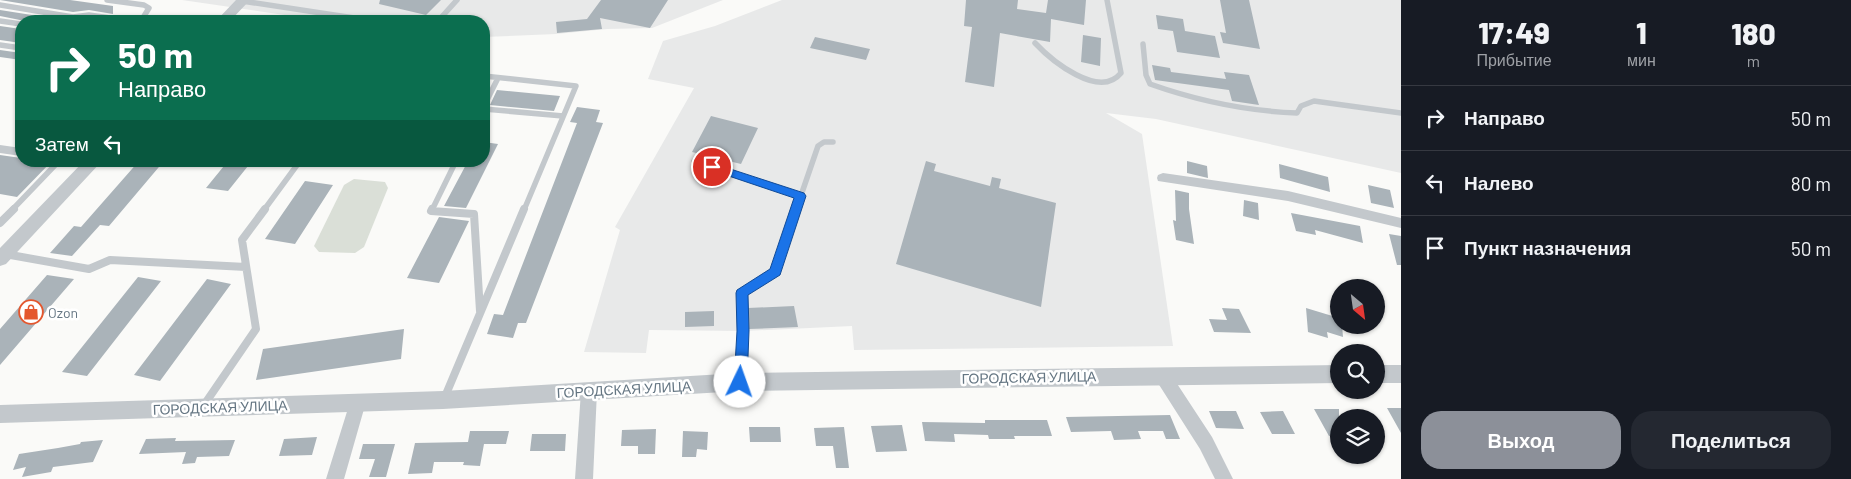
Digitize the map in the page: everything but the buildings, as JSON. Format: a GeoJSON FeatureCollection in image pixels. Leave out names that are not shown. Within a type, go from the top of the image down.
{"type":"FeatureCollection","features":[{"type":"Feature","properties":{"kind":"street"},"geometry":{"type":"LineString","coordinates":[[229,15],[243,1]]}},
{"type":"Feature","properties":{"kind":"street"},"geometry":{"type":"LineString","coordinates":[[0,149],[15,151]]}},
{"type":"Feature","properties":{"kind":"street"},"geometry":{"type":"LineString","coordinates":[[2,256],[87,167]]}},
{"type":"Feature","properties":{"kind":"street"},"geometry":{"type":"LineString","coordinates":[[1163,178],[1288,196],[1401,223]]}},
{"type":"Feature","properties":{"kind":"street","name":"ГОРОДСКАЯ УЛИЦА"},"geometry":{"type":"LineString","coordinates":[[0,414],[443,400],[740,382],[1330,374]]}},
{"type":"Feature","properties":{"kind":"street"},"geometry":{"type":"LineString","coordinates":[[1385,374],[1401,374]]}},
{"type":"Feature","properties":{"kind":"street"},"geometry":{"type":"LineString","coordinates":[[1162,375],[1206,442],[1224,479]]}},
{"type":"Feature","properties":{"kind":"street"},"geometry":{"type":"LineString","coordinates":[[584,479],[589,392]]}},
{"type":"Feature","properties":{"kind":"street"},"geometry":{"type":"LineString","coordinates":[[335,479],[358,402]]}},
{"type":"Feature","properties":{"kind":"lane"},"geometry":{"type":"LineString","coordinates":[[108,0],[144,5],[149,8],[145,15]]}},
{"type":"Feature","properties":{"kind":"lane"},"geometry":{"type":"LineString","coordinates":[[443,15],[457,0]]}},
{"type":"Feature","properties":{"kind":"lane"},"geometry":{"type":"LineString","coordinates":[[1035,43],[1046,56],[1070,72],[1091,80],[1112,80],[1121,73],[1107,0]]}},
{"type":"Feature","properties":{"kind":"lane"},"geometry":{"type":"LineString","coordinates":[[243,1],[335,15]]}},
{"type":"Feature","properties":{"kind":"lane"},"geometry":{"type":"LineString","coordinates":[[0,4],[67,15]]}},
{"type":"Feature","properties":{"kind":"lane"},"geometry":{"type":"LineString","coordinates":[[0,21],[15,23]]}},
{"type":"Feature","properties":{"kind":"lane"},"geometry":{"type":"LineString","coordinates":[[1143,44],[1146,75],[1150,84],[1172,93],[1212,103],[1297,113],[1301,106],[1314,101],[1401,113]]}},
{"type":"Feature","properties":{"kind":"lane"},"geometry":{"type":"LineString","coordinates":[[0,45],[15,47]]}},
{"type":"Feature","properties":{"kind":"lane"},"geometry":{"type":"LineString","coordinates":[[443,400],[576,86],[490,77]]}},
{"type":"Feature","properties":{"kind":"lane"},"geometry":{"type":"LineString","coordinates":[[490,95],[498,78]]}},
{"type":"Feature","properties":{"kind":"lane"},"geometry":{"type":"LineString","coordinates":[[490,109],[563,116]]}},
{"type":"Feature","properties":{"kind":"lane"},"geometry":{"type":"LineString","coordinates":[[740,382],[743,331],[742,293],[775,272],[818,146],[824,142],[833,142]]}},
{"type":"Feature","properties":{"kind":"lane"},"geometry":{"type":"LineString","coordinates":[[694,161],[800,196]]}},
{"type":"Feature","properties":{"kind":"lane"},"geometry":{"type":"LineString","coordinates":[[0,223],[53,167]]}},
{"type":"Feature","properties":{"kind":"lane"},"geometry":{"type":"LineString","coordinates":[[202,408],[256,329],[242,240],[296,167]]}},
{"type":"Feature","properties":{"kind":"lane"},"geometry":{"type":"LineString","coordinates":[[453,167],[431,211],[474,214],[480,312]]}},
{"type":"Feature","properties":{"kind":"lane"},"geometry":{"type":"LineString","coordinates":[[2,256],[89,269],[110,260],[246,267]]}},
{"type":"Feature","properties":{"kind":"shaded area"},"geometry":{"type":"Polygon","coordinates":[[[182,0],[723,0],[652,28],[490,37],[490,15],[284,15],[182,0]]]}},
{"type":"Feature","properties":{"kind":"shaded area"},"geometry":{"type":"Polygon","coordinates":[[[782,0],[1401,0],[1401,173],[1156,119],[1106,113],[1142,134],[1173,346],[854,350],[852,326],[743,331],[649,330],[646,353],[584,352],[620,230],[615,227],[694,88],[648,79],[663,41],[715,26],[782,0]]]}},
{"type":"Feature","properties":{"kind":"shaded area"},"geometry":{"type":"Polygon","coordinates":[[[354,179],[385,182],[388,188],[364,247],[355,253],[319,252],[314,246],[344,185],[354,179]]]}},
{"type":"Feature","properties":{"kind":"place","name":"Ozon"},"geometry":{"type":"Point","coordinates":[31,312]}},
{"type":"Feature","properties":{"kind":"route"},"geometry":{"type":"LineString","coordinates":[[712,167],[800,196],[775,272],[742,293],[743,331],[740,382]]}}]}
